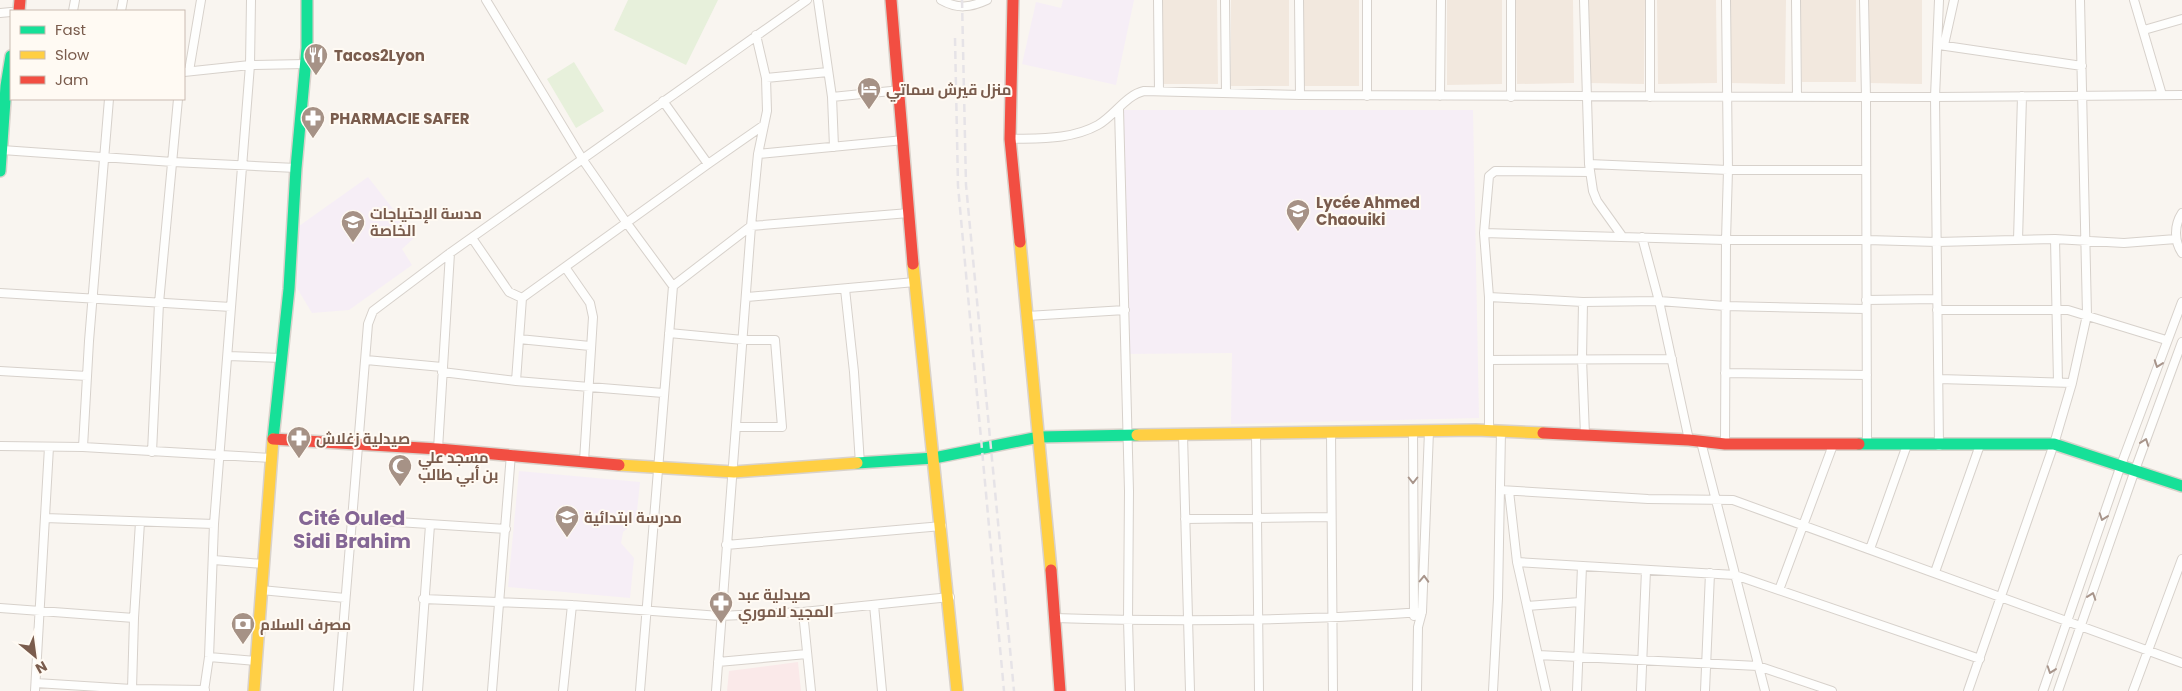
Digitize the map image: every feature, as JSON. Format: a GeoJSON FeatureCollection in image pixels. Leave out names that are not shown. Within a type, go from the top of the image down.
{"type":"FeatureCollection","features":[{"type":"Feature","properties":{"kind":"street"},"geometry":{"type":"LineString","coordinates":[[201,0],[186,71],[250,65],[306,64]]}},
{"type":"Feature","properties":{"kind":"street"},"geometry":{"type":"LineString","coordinates":[[49,447],[35,687],[204,690],[209,657],[214,524],[221,456],[250,65],[251,0]]}},
{"type":"Feature","properties":{"kind":"street"},"geometry":{"type":"LineString","coordinates":[[254,691],[271,458],[289,289],[296,168],[306,64],[307,0]]}},
{"type":"Feature","properties":{"kind":"street"},"geometry":{"type":"LineString","coordinates":[[486,0],[583,160],[673,286],[640,691]]}},
{"type":"Feature","properties":{"kind":"street"},"geometry":{"type":"LineString","coordinates":[[338,691],[357,443],[368,324],[373,310],[450,253],[807,0]]}},
{"type":"Feature","properties":{"kind":"street"},"geometry":{"type":"LineString","coordinates":[[818,0],[832,98],[834,148]]}},
{"type":"Feature","properties":{"kind":"street"},"geometry":{"type":"LineString","coordinates":[[891,0],[901,90],[915,282],[950,598],[957,691]]}},
{"type":"Feature","properties":{"kind":"street"},"geometry":{"type":"LineString","coordinates":[[941,0],[954,7],[961,8],[987,0]]}},
{"type":"Feature","properties":{"kind":"street"},"geometry":{"type":"LineString","coordinates":[[1013,0],[1010,139],[1039,437],[1060,691]]}},
{"type":"Feature","properties":{"kind":"street"},"geometry":{"type":"LineString","coordinates":[[1158,0],[1159,91]]}},
{"type":"Feature","properties":{"kind":"street"},"geometry":{"type":"LineString","coordinates":[[1225,0],[1226,92]]}},
{"type":"Feature","properties":{"kind":"street"},"geometry":{"type":"LineString","coordinates":[[1299,0],[1300,95]]}},
{"type":"Feature","properties":{"kind":"street"},"geometry":{"type":"LineString","coordinates":[[1366,96],[1367,0]]}},
{"type":"Feature","properties":{"kind":"street"},"geometry":{"type":"LineString","coordinates":[[1440,96],[1441,0]]}},
{"type":"Feature","properties":{"kind":"street"},"geometry":{"type":"LineString","coordinates":[[1511,0],[1511,97]]}},
{"type":"Feature","properties":{"kind":"street"},"geometry":{"type":"LineString","coordinates":[[1584,0],[1589,164],[1593,191],[1597,201],[1622,236]]}},
{"type":"Feature","properties":{"kind":"street"},"geometry":{"type":"LineString","coordinates":[[1650,0],[1650,97]]}},
{"type":"Feature","properties":{"kind":"street"},"geometry":{"type":"LineString","coordinates":[[1725,444],[1728,170],[1726,0]]}},
{"type":"Feature","properties":{"kind":"street"},"geometry":{"type":"LineString","coordinates":[[1796,0],[1797,97]]}},
{"type":"Feature","properties":{"kind":"street"},"geometry":{"type":"LineString","coordinates":[[1864,0],[1866,98],[1866,445]]}},
{"type":"Feature","properties":{"kind":"street"},"geometry":{"type":"LineString","coordinates":[[1939,0],[1941,45],[1936,97],[1939,446]]}},
{"type":"Feature","properties":{"kind":"street"},"geometry":{"type":"LineString","coordinates":[[1941,45],[1954,0]]}},
{"type":"Feature","properties":{"kind":"street"},"geometry":{"type":"LineString","coordinates":[[1968,691],[2054,444],[2072,383],[2087,315],[2080,0]]}},
{"type":"Feature","properties":{"kind":"street"},"geometry":{"type":"LineString","coordinates":[[2134,0],[2162,95]]}},
{"type":"Feature","properties":{"kind":"street"},"geometry":{"type":"LineString","coordinates":[[2144,30],[2182,19]]}},
{"type":"Feature","properties":{"kind":"street"},"geometry":{"type":"LineString","coordinates":[[716,691],[720,616],[734,472],[751,226],[758,154],[767,112],[766,78],[756,35]]}},
{"type":"Feature","properties":{"kind":"street"},"geometry":{"type":"LineString","coordinates":[[1941,45],[2082,66]]}},
{"type":"Feature","properties":{"kind":"street"},"geometry":{"type":"LineString","coordinates":[[0,171],[6,86],[10,62]]}},
{"type":"Feature","properties":{"kind":"street"},"geometry":{"type":"LineString","coordinates":[[766,78],[828,72]]}},
{"type":"Feature","properties":{"kind":"street"},"geometry":{"type":"LineString","coordinates":[[832,98],[901,90]]}},
{"type":"Feature","properties":{"kind":"street"},"geometry":{"type":"LineString","coordinates":[[1010,139],[1054,137],[1085,131],[1098,125],[1137,92],[1159,91],[1300,95],[1511,97],[1866,98],[2182,95]]}},
{"type":"Feature","properties":{"kind":"street"},"geometry":{"type":"LineString","coordinates":[[2018,240],[2022,96]]}},
{"type":"Feature","properties":{"kind":"street"},"geometry":{"type":"LineString","coordinates":[[83,447],[109,100]]}},
{"type":"Feature","properties":{"kind":"street"},"geometry":{"type":"LineString","coordinates":[[152,452],[159,303],[178,100]]}},
{"type":"Feature","properties":{"kind":"street"},"geometry":{"type":"LineString","coordinates":[[663,101],[708,164]]}},
{"type":"Feature","properties":{"kind":"street"},"geometry":{"type":"LineString","coordinates":[[1119,109],[1130,530],[1128,620],[1130,691]]}},
{"type":"Feature","properties":{"kind":"street"},"geometry":{"type":"LineString","coordinates":[[522,298],[764,125]]}},
{"type":"Feature","properties":{"kind":"street"},"geometry":{"type":"LineString","coordinates":[[758,154],[904,140]]}},
{"type":"Feature","properties":{"kind":"street"},"geometry":{"type":"LineString","coordinates":[[2,150],[173,162],[296,168]]}},
{"type":"Feature","properties":{"kind":"street"},"geometry":{"type":"LineString","coordinates":[[1589,164],[1728,170],[1866,170]]}},
{"type":"Feature","properties":{"kind":"street"},"geometry":{"type":"LineString","coordinates":[[1493,691],[1498,598],[1500,490],[1489,360],[1489,296],[1484,233],[1489,176],[1492,172],[1590,172]]}},
{"type":"Feature","properties":{"kind":"street"},"geometry":{"type":"LineString","coordinates":[[673,286],[751,226],[909,213]]}},
{"type":"Feature","properties":{"kind":"street"},"geometry":{"type":"LineString","coordinates":[[2182,213],[2176,228],[2176,239],[2182,253]]}},
{"type":"Feature","properties":{"kind":"street"},"geometry":{"type":"LineString","coordinates":[[1484,233],[1726,240],[1936,242],[2055,239],[2124,243],[2176,239]]}},
{"type":"Feature","properties":{"kind":"street"},"geometry":{"type":"LineString","coordinates":[[1642,237],[1672,359],[1695,441],[1716,498],[1765,691]]}},
{"type":"Feature","properties":{"kind":"street"},"geometry":{"type":"LineString","coordinates":[[472,238],[509,292],[522,298]]}},
{"type":"Feature","properties":{"kind":"street"},"geometry":{"type":"LineString","coordinates":[[2055,239],[2058,310],[2058,382]]}},
{"type":"Feature","properties":{"kind":"street"},"geometry":{"type":"LineString","coordinates":[[438,448],[450,253]]}},
{"type":"Feature","properties":{"kind":"street"},"geometry":{"type":"LineString","coordinates":[[565,267],[590,303],[593,317],[584,460]]}},
{"type":"Feature","properties":{"kind":"street"},"geometry":{"type":"LineString","coordinates":[[747,297],[915,282]]}},
{"type":"Feature","properties":{"kind":"street"},"geometry":{"type":"LineString","coordinates":[[845,289],[854,372],[860,464]]}},
{"type":"Feature","properties":{"kind":"street"},"geometry":{"type":"LineString","coordinates":[[0,293],[231,307]]}},
{"type":"Feature","properties":{"kind":"street"},"geometry":{"type":"LineString","coordinates":[[1489,296],[1583,302],[1659,301],[1726,306],[1866,305],[1937,299]]}},
{"type":"Feature","properties":{"kind":"street"},"geometry":{"type":"LineString","coordinates":[[516,381],[522,298]]}},
{"type":"Feature","properties":{"kind":"street"},"geometry":{"type":"LineString","coordinates":[[1583,302],[1582,359],[1585,435]]}},
{"type":"Feature","properties":{"kind":"street"},"geometry":{"type":"LineString","coordinates":[[2043,691],[2121,465],[2166,340],[2182,302]]}},
{"type":"Feature","properties":{"kind":"street"},"geometry":{"type":"LineString","coordinates":[[1027,316],[1125,310]]}},
{"type":"Feature","properties":{"kind":"street"},"geometry":{"type":"LineString","coordinates":[[1937,310],[2058,310],[2087,315],[2166,340]]}},
{"type":"Feature","properties":{"kind":"street"},"geometry":{"type":"LineString","coordinates":[[669,334],[743,340],[775,340],[782,427],[737,427]]}},
{"type":"Feature","properties":{"kind":"street"},"geometry":{"type":"LineString","coordinates":[[519,339],[590,346]]}},
{"type":"Feature","properties":{"kind":"street"},"geometry":{"type":"LineString","coordinates":[[2058,691],[2135,470],[2182,344]]}},
{"type":"Feature","properties":{"kind":"street"},"geometry":{"type":"LineString","coordinates":[[228,356],[282,358]]}},
{"type":"Feature","properties":{"kind":"street"},"geometry":{"type":"LineString","coordinates":[[1489,360],[1672,359]]}},
{"type":"Feature","properties":{"kind":"street"},"geometry":{"type":"LineString","coordinates":[[366,360],[516,381],[663,393]]}},
{"type":"Feature","properties":{"kind":"street"},"geometry":{"type":"LineString","coordinates":[[0,371],[87,376]]}},
{"type":"Feature","properties":{"kind":"street"},"geometry":{"type":"LineString","coordinates":[[1725,373],[1866,375]]}},
{"type":"Feature","properties":{"kind":"street"},"geometry":{"type":"LineString","coordinates":[[1939,379],[2072,383]]}},
{"type":"Feature","properties":{"kind":"street"},"geometry":{"type":"LineString","coordinates":[[1413,431],[1413,613],[1418,627]]}},
{"type":"Feature","properties":{"kind":"street"},"geometry":{"type":"LineString","coordinates":[[1417,691],[1418,627],[1422,612],[1428,431]]}},
{"type":"Feature","properties":{"kind":"street"},"geometry":{"type":"LineString","coordinates":[[273,439],[438,448],[584,460],[657,469],[734,472],[934,458],[1039,437],[1495,431],[1725,444],[1907,446],[2054,444],[2182,486]]}},
{"type":"Feature","properties":{"kind":"street"},"geometry":{"type":"LineString","coordinates":[[1330,433],[1333,691]]}},
{"type":"Feature","properties":{"kind":"street"},"geometry":{"type":"LineString","coordinates":[[1256,434],[1259,691]]}},
{"type":"Feature","properties":{"kind":"street"},"geometry":{"type":"LineString","coordinates":[[1184,435],[1190,691]]}},
{"type":"Feature","properties":{"kind":"street"},"geometry":{"type":"LineString","coordinates":[[1779,590],[1833,445]]}},
{"type":"Feature","properties":{"kind":"street"},"geometry":{"type":"LineString","coordinates":[[1936,572],[1980,445]]}},
{"type":"Feature","properties":{"kind":"street"},"geometry":{"type":"LineString","coordinates":[[0,446],[83,447],[271,458]]}},
{"type":"Feature","properties":{"kind":"street"},"geometry":{"type":"LineString","coordinates":[[1870,549],[1907,446]]}},
{"type":"Feature","properties":{"kind":"street"},"geometry":{"type":"LineString","coordinates":[[492,691],[511,454]]}},
{"type":"Feature","properties":{"kind":"street"},"geometry":{"type":"LineString","coordinates":[[1500,490],[1648,499],[1716,498],[1733,500],[1936,572],[2182,663]]}},
{"type":"Feature","properties":{"kind":"street"},"geometry":{"type":"LineString","coordinates":[[1509,491],[1517,562],[1546,691]]}},
{"type":"Feature","properties":{"kind":"street"},"geometry":{"type":"LineString","coordinates":[[1413,516],[1426,516]]}},
{"type":"Feature","properties":{"kind":"street"},"geometry":{"type":"LineString","coordinates":[[1185,519],[1331,517]]}},
{"type":"Feature","properties":{"kind":"street"},"geometry":{"type":"LineString","coordinates":[[45,518],[214,524]]}},
{"type":"Feature","properties":{"kind":"street"},"geometry":{"type":"LineString","coordinates":[[351,519],[506,529]]}},
{"type":"Feature","properties":{"kind":"street"},"geometry":{"type":"LineString","coordinates":[[132,689],[140,522]]}},
{"type":"Feature","properties":{"kind":"street"},"geometry":{"type":"LineString","coordinates":[[418,691],[423,599],[430,525]]}},
{"type":"Feature","properties":{"kind":"street"},"geometry":{"type":"LineString","coordinates":[[726,545],[942,526]]}},
{"type":"Feature","properties":{"kind":"street"},"geometry":{"type":"LineString","coordinates":[[2133,691],[2182,559]]}},
{"type":"Feature","properties":{"kind":"street"},"geometry":{"type":"LineString","coordinates":[[214,560],[263,564]]}},
{"type":"Feature","properties":{"kind":"street"},"geometry":{"type":"LineString","coordinates":[[1517,562],[1735,575],[1980,659]]}},
{"type":"Feature","properties":{"kind":"street"},"geometry":{"type":"LineString","coordinates":[[1577,691],[1582,566]]}},
{"type":"Feature","properties":{"kind":"street"},"geometry":{"type":"LineString","coordinates":[[1641,691],[1646,570]]}},
{"type":"Feature","properties":{"kind":"street"},"geometry":{"type":"LineString","coordinates":[[1705,691],[1710,573]]}},
{"type":"Feature","properties":{"kind":"street"},"geometry":{"type":"LineString","coordinates":[[261,590],[345,598]]}},
{"type":"Feature","properties":{"kind":"street"},"geometry":{"type":"LineString","coordinates":[[423,599],[572,605],[720,616],[802,612],[950,598]]}},
{"type":"Feature","properties":{"kind":"street"},"geometry":{"type":"LineString","coordinates":[[1527,606],[1580,602]]}},
{"type":"Feature","properties":{"kind":"street"},"geometry":{"type":"LineString","coordinates":[[564,691],[572,605]]}},
{"type":"Feature","properties":{"kind":"street"},"geometry":{"type":"LineString","coordinates":[[874,605],[882,691]]}},
{"type":"Feature","properties":{"kind":"street"},"geometry":{"type":"LineString","coordinates":[[0,608],[134,618]]}},
{"type":"Feature","properties":{"kind":"street"},"geometry":{"type":"LineString","coordinates":[[802,612],[811,691]]}},
{"type":"Feature","properties":{"kind":"street"},"geometry":{"type":"LineString","coordinates":[[1055,618],[1128,620],[1332,619],[1422,612]]}},
{"type":"Feature","properties":{"kind":"street"},"geometry":{"type":"LineString","coordinates":[[718,662],[807,654]]}},
{"type":"Feature","properties":{"kind":"street"},"geometry":{"type":"LineString","coordinates":[[1538,654],[1758,666],[1832,691]]}},
{"type":"Feature","properties":{"kind":"street"},"geometry":{"type":"LineString","coordinates":[[209,657],[257,661]]}},
{"type":"Feature","properties":{"kind":"shaded area"},"geometry":{"type":"Polygon","coordinates":[[[1063,0],[1134,0],[1116,85],[1022,64],[1036,2],[1061,8],[1063,0]]]}},
{"type":"Feature","properties":{"kind":"shaded area"},"geometry":{"type":"Polygon","coordinates":[[[1160,0],[1217,0],[1218,84],[1161,84],[1160,0]]]}},
{"type":"Feature","properties":{"kind":"shaded area"},"geometry":{"type":"Polygon","coordinates":[[[1231,0],[1289,0],[1289,86],[1231,86],[1231,0]]]}},
{"type":"Feature","properties":{"kind":"shaded area"},"geometry":{"type":"Polygon","coordinates":[[[1303,0],[1359,0],[1359,86],[1303,86],[1303,0]]]}},
{"type":"Feature","properties":{"kind":"shaded area"},"geometry":{"type":"Polygon","coordinates":[[[1447,0],[1502,0],[1502,84],[1447,85],[1447,0]]]}},
{"type":"Feature","properties":{"kind":"shaded area"},"geometry":{"type":"Polygon","coordinates":[[[1516,0],[1573,0],[1574,83],[1517,84],[1516,0]]]}},
{"type":"Feature","properties":{"kind":"shaded area"},"geometry":{"type":"Polygon","coordinates":[[[1589,0],[1645,0],[1644,84],[1588,83],[1589,0]]]}},
{"type":"Feature","properties":{"kind":"shaded area"},"geometry":{"type":"Polygon","coordinates":[[[1657,0],[1716,0],[1717,83],[1658,84],[1657,0]]]}},
{"type":"Feature","properties":{"kind":"shaded area"},"geometry":{"type":"Polygon","coordinates":[[[1730,0],[1786,0],[1785,84],[1730,83],[1730,0]]]}},
{"type":"Feature","properties":{"kind":"shaded area"},"geometry":{"type":"Polygon","coordinates":[[[1800,0],[1856,0],[1856,82],[1802,82],[1800,0]]]}},
{"type":"Feature","properties":{"kind":"shaded area"},"geometry":{"type":"Polygon","coordinates":[[[1869,0],[1922,0],[1922,84],[1869,83],[1869,0]]]}},
{"type":"Feature","properties":{"kind":"shaded area","name":"Lycée Ahmed Chaouiki"},"geometry":{"type":"Polygon","coordinates":[[[1118,110],[1473,110],[1479,418],[1231,424],[1232,353],[1123,354],[1118,110]]]}},
{"type":"Feature","properties":{"kind":"shaded area","name":"مدسة الإحتياجات الخاصة"},"geometry":{"type":"Polygon","coordinates":[[[368,177],[415,237],[402,249],[412,265],[349,310],[312,313],[297,288],[299,226],[368,177]]]}},
{"type":"Feature","properties":{"kind":"shaded area","name":"مدرسة ابتدائية"},"geometry":{"type":"Polygon","coordinates":[[[519,471],[640,482],[636,521],[623,532],[621,543],[634,558],[630,598],[508,587],[519,471]]]}},
{"type":"Feature","properties":{"kind":"shaded area"},"geometry":{"type":"Polygon","coordinates":[[[798,662],[801,691],[727,691],[729,671],[798,662]]]}},
{"type":"Feature","properties":{"kind":"green space"},"geometry":{"type":"Polygon","coordinates":[[[628,0],[718,0],[686,65],[614,30],[628,0]]]}},
{"type":"Feature","properties":{"kind":"green space"},"geometry":{"type":"Polygon","coordinates":[[[574,62],[604,111],[576,128],[547,79],[574,62]]]}},
{"type":"Feature","properties":{"kind":"railway"},"geometry":{"type":"LineString","coordinates":[[962,0],[966,185],[1014,691]]}},
{"type":"Feature","properties":{"kind":"railway"},"geometry":{"type":"LineString","coordinates":[[955,38],[958,186],[1004,691]]}},
{"type":"Feature","properties":{"kind":"traffic: fast"},"geometry":{"type":"LineString","coordinates":[[273,439],[289,289],[296,168],[307,48],[307,0]]}},
{"type":"Feature","properties":{"kind":"traffic: fast"},"geometry":{"type":"LineString","coordinates":[[0,171],[6,86],[10,62]]}},
{"type":"Feature","properties":{"kind":"traffic: fast"},"geometry":{"type":"LineString","coordinates":[[857,463],[934,458],[1039,437],[1137,435]]}},
{"type":"Feature","properties":{"kind":"traffic: fast"},"geometry":{"type":"LineString","coordinates":[[1859,444],[2054,444],[2182,486]]}},
{"type":"Feature","properties":{"kind":"traffic: slow"},"geometry":{"type":"LineString","coordinates":[[1020,242],[1051,570]]}},
{"type":"Feature","properties":{"kind":"traffic: slow"},"geometry":{"type":"LineString","coordinates":[[913,264],[957,691]]}},
{"type":"Feature","properties":{"kind":"traffic: slow"},"geometry":{"type":"LineString","coordinates":[[1137,435],[1476,430],[1543,433]]}},
{"type":"Feature","properties":{"kind":"traffic: slow"},"geometry":{"type":"LineString","coordinates":[[254,691],[273,439]]}},
{"type":"Feature","properties":{"kind":"traffic: slow"},"geometry":{"type":"LineString","coordinates":[[619,465],[734,472],[857,463]]}},
{"type":"Feature","properties":{"kind":"traffic: jam"},"geometry":{"type":"LineString","coordinates":[[19,10],[20,0]]}},
{"type":"Feature","properties":{"kind":"traffic: jam"},"geometry":{"type":"LineString","coordinates":[[891,0],[913,264]]}},
{"type":"Feature","properties":{"kind":"traffic: jam"},"geometry":{"type":"LineString","coordinates":[[1013,0],[1010,139],[1020,242]]}},
{"type":"Feature","properties":{"kind":"traffic: jam"},"geometry":{"type":"LineString","coordinates":[[1543,433],[1689,440],[1725,444],[1859,444]]}},
{"type":"Feature","properties":{"kind":"traffic: jam"},"geometry":{"type":"LineString","coordinates":[[273,439],[438,449],[619,465]]}},
{"type":"Feature","properties":{"kind":"traffic: jam"},"geometry":{"type":"LineString","coordinates":[[1051,570],[1060,691]]}},
{"type":"Feature","properties":{"kind":"place","name":"Tacos2Lyon"},"geometry":{"type":"Point","coordinates":[316,76]}},
{"type":"Feature","properties":{"kind":"place","name":"منزل قيرش سماتي"},"geometry":{"type":"Point","coordinates":[869,110]}},
{"type":"Feature","properties":{"kind":"place","name":"PHARMACIE SAFER"},"geometry":{"type":"Point","coordinates":[313,139]}},
{"type":"Feature","properties":{"kind":"place","name":"Lycée Ahmed Chaouiki"},"geometry":{"type":"Point","coordinates":[1298,232]}},
{"type":"Feature","properties":{"kind":"place","name":"مدسة الإحتياجات الخاصة"},"geometry":{"type":"Point","coordinates":[353,243]}},
{"type":"Feature","properties":{"kind":"place","name":"صيدلية زغلاش"},"geometry":{"type":"Point","coordinates":[299,459]}},
{"type":"Feature","properties":{"kind":"place","name":"مسجد علي بن أبي طالب"},"geometry":{"type":"Point","coordinates":[400,487]}},
{"type":"Feature","properties":{"kind":"place","name":"مدرسة ابتدائية"},"geometry":{"type":"Point","coordinates":[567,538]}},
{"type":"Feature","properties":{"kind":"place","name":"صيدلية عبد المجيد لاموري"},"geometry":{"type":"Point","coordinates":[721,624]}},
{"type":"Feature","properties":{"kind":"place","name":"مصرف السلام"},"geometry":{"type":"Point","coordinates":[243,645]}},
{"type":"Feature","properties":{"kind":"district","name":"Cité Ouled Sidi Brahim"},"geometry":{"type":"Point","coordinates":[352,530]}}]}
